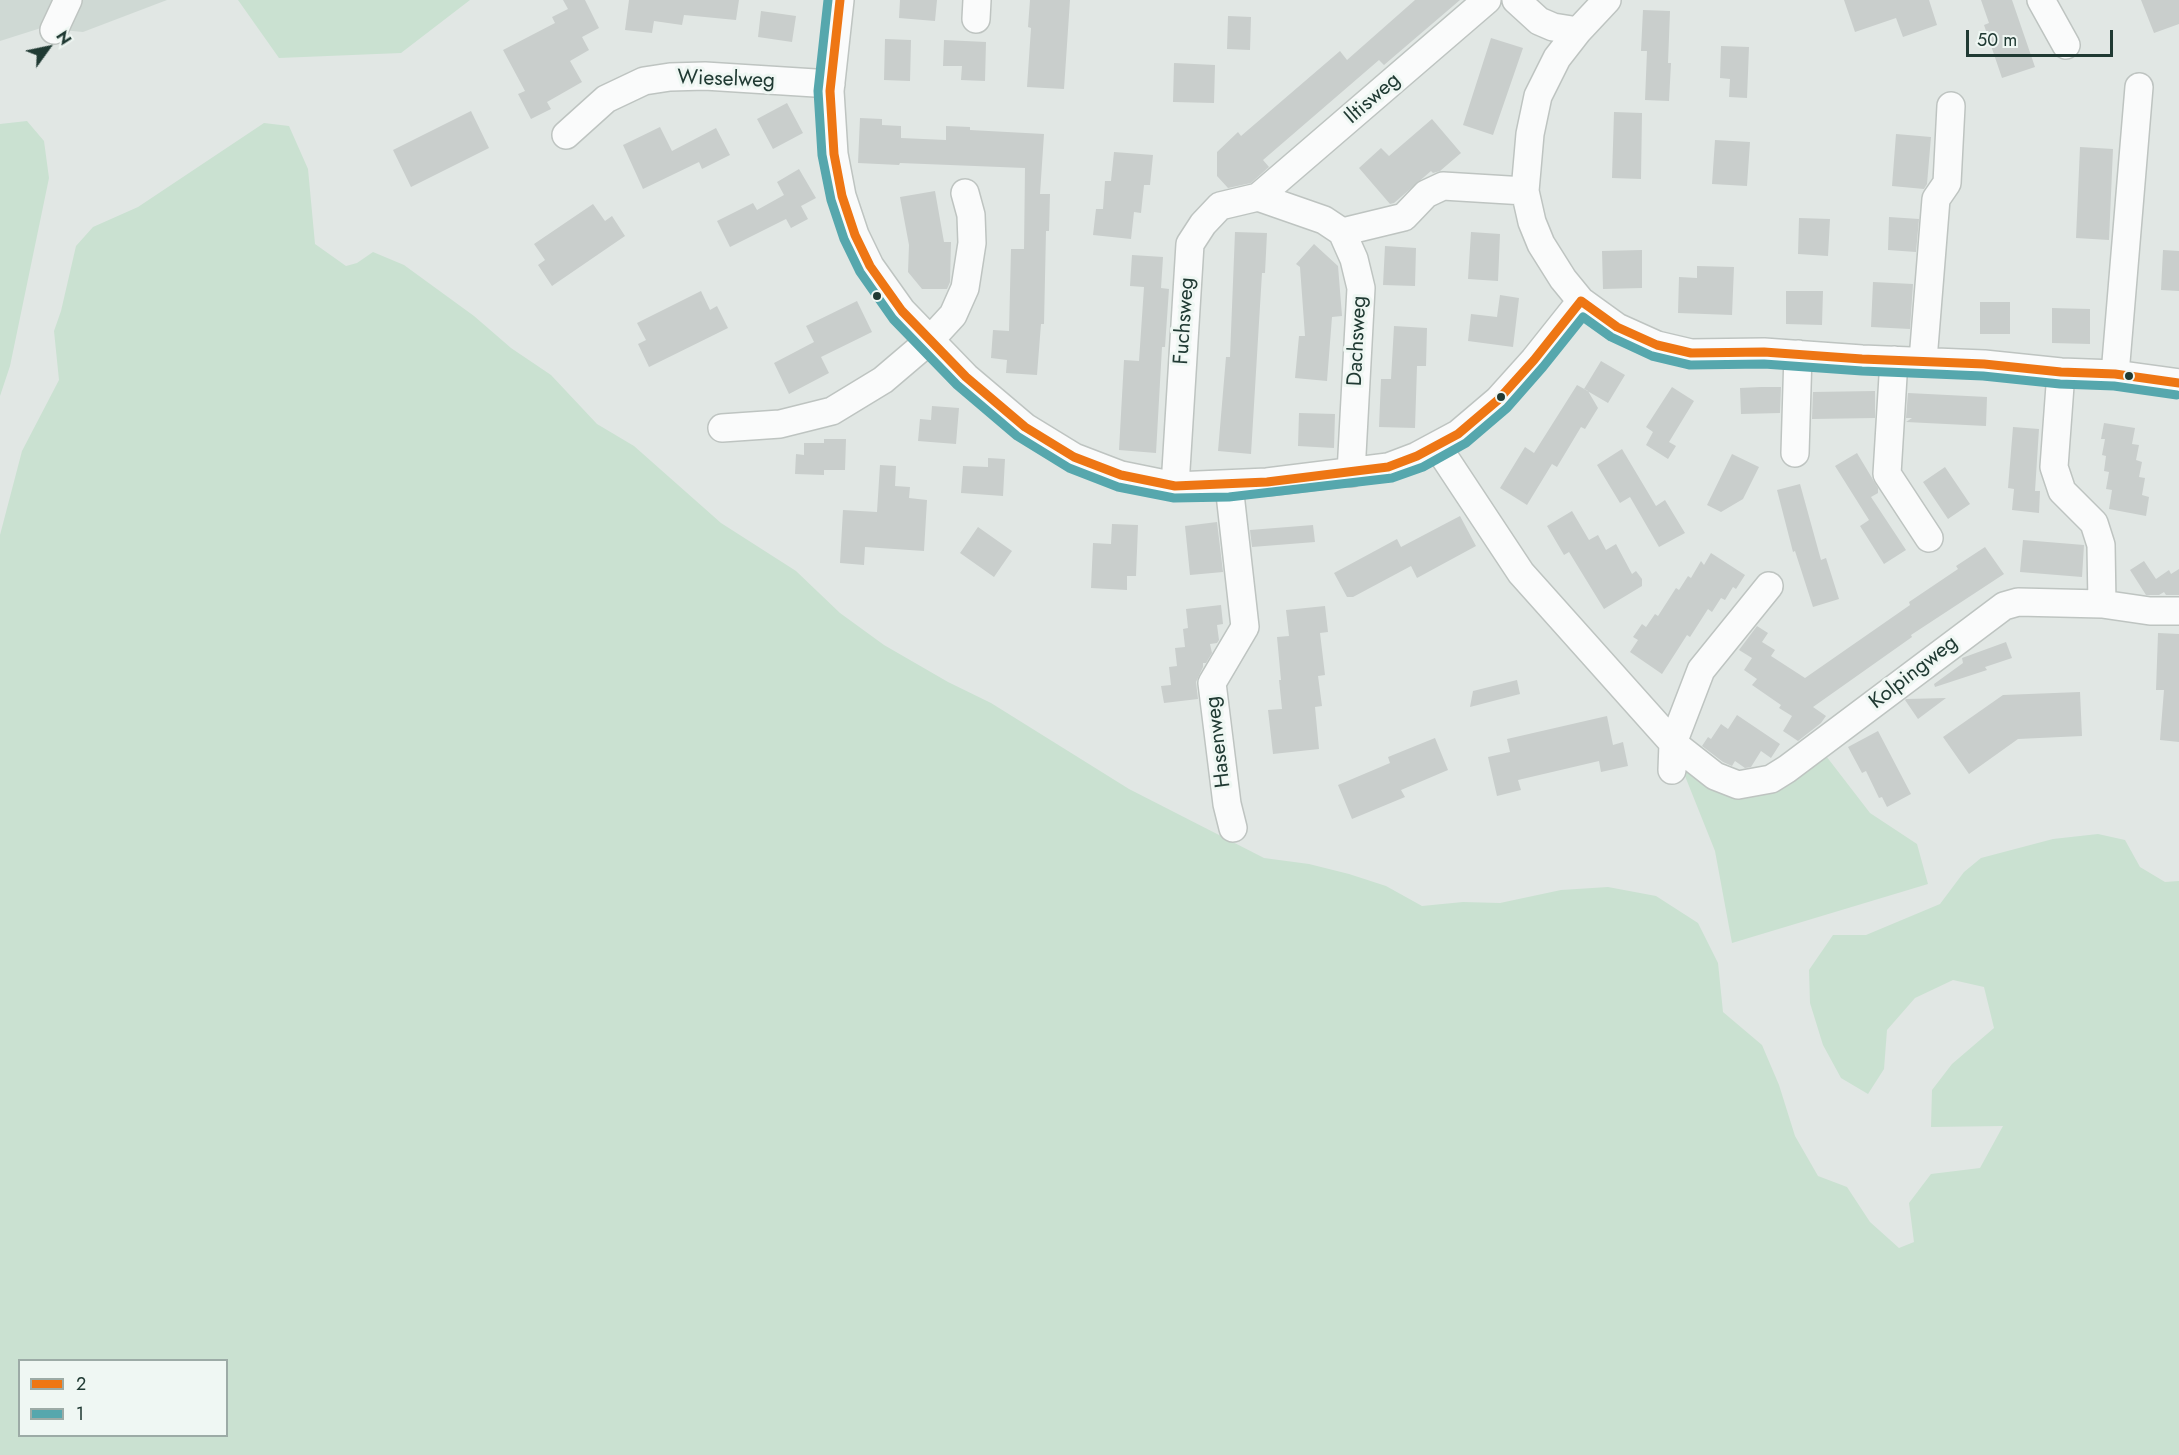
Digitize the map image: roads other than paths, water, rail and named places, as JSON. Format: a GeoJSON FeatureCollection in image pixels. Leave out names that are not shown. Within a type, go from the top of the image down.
{"type":"FeatureCollection","features":[{"type":"Feature","properties":{"kind":"street"},"geometry":{"type":"LineString","coordinates":[[54,30],[68,0]]}},
{"type":"Feature","properties":{"kind":"street"},"geometry":{"type":"LineString","coordinates":[[840,0],[831,84],[834,154],[842,196],[855,236],[870,266],[902,311],[966,376],[1025,427],[1074,457],[1121,475],[1175,486],[1229,485],[1388,467],[1417,456],[1458,434],[1498,400],[1581,301]]}},
{"type":"Feature","properties":{"kind":"street","name":"Iltisweg"},"geometry":{"type":"LineString","coordinates":[[1258,197],[1487,0]]}},
{"type":"Feature","properties":{"kind":"street"},"geometry":{"type":"LineString","coordinates":[[1516,0],[1539,21],[1553,27],[1578,31]]}},
{"type":"Feature","properties":{"kind":"street"},"geometry":{"type":"LineString","coordinates":[[1607,0],[1557,58],[1538,96],[1530,134],[1525,191],[1532,222],[1541,244],[1563,279],[1581,301],[1617,327],[1658,345],[1691,353],[1739,352],[1923,360],[2061,372],[2115,374],[2179,383]]}},
{"type":"Feature","properties":{"kind":"street"},"geometry":{"type":"LineString","coordinates":[[2041,0],[2066,45]]}},
{"type":"Feature","properties":{"kind":"street","name":"Wieselweg"},"geometry":{"type":"LineString","coordinates":[[566,135],[606,99],[644,81],[670,77],[705,76],[831,84]]}},
{"type":"Feature","properties":{"kind":"street"},"geometry":{"type":"LineString","coordinates":[[2115,374],[2139,87]]}},
{"type":"Feature","properties":{"kind":"street"},"geometry":{"type":"LineString","coordinates":[[1923,360],[1936,199],[1947,183],[1951,106]]}},
{"type":"Feature","properties":{"kind":"street"},"geometry":{"type":"LineString","coordinates":[[1258,197],[1324,220],[1342,232],[1404,217],[1426,194],[1443,186],[1525,191]]}},
{"type":"Feature","properties":{"kind":"street"},"geometry":{"type":"LineString","coordinates":[[722,428],[780,424],[832,411],[883,380],[930,340],[953,315],[965,288],[972,243],[971,216],[965,193]]}},
{"type":"Feature","properties":{"kind":"street","name":"Fuchsweg"},"geometry":{"type":"LineString","coordinates":[[1175,486],[1190,244],[1203,224],[1220,206],[1258,197]]}},
{"type":"Feature","properties":{"kind":"street","name":"Dachsweg"},"geometry":{"type":"LineString","coordinates":[[1342,232],[1354,259],[1361,288],[1351,473]]}},
{"type":"Feature","properties":{"kind":"street"},"geometry":{"type":"LineString","coordinates":[[1795,453],[1798,354]]}},
{"type":"Feature","properties":{"kind":"street"},"geometry":{"type":"LineString","coordinates":[[1894,360],[1887,474],[1929,538]]}},
{"type":"Feature","properties":{"kind":"street"},"geometry":{"type":"LineString","coordinates":[[2061,372],[2054,467],[2062,491],[2094,523],[2101,545],[2102,604]]}},
{"type":"Feature","properties":{"kind":"street","name":"Kolpingweg"},"geometry":{"type":"LineString","coordinates":[[1437,446],[1521,573],[1673,743],[1715,777],[1738,785],[1771,779],[1842,729],[2004,606],[2018,602],[2102,604],[2150,611],[2179,611]]}},
{"type":"Feature","properties":{"kind":"street","name":"Hasenweg"},"geometry":{"type":"LineString","coordinates":[[1229,485],[1245,627],[1212,683],[1227,804],[1233,828]]}},
{"type":"Feature","properties":{"kind":"street"},"geometry":{"type":"LineString","coordinates":[[1672,770],[1673,743],[1701,670],[1769,586]]}}]}
